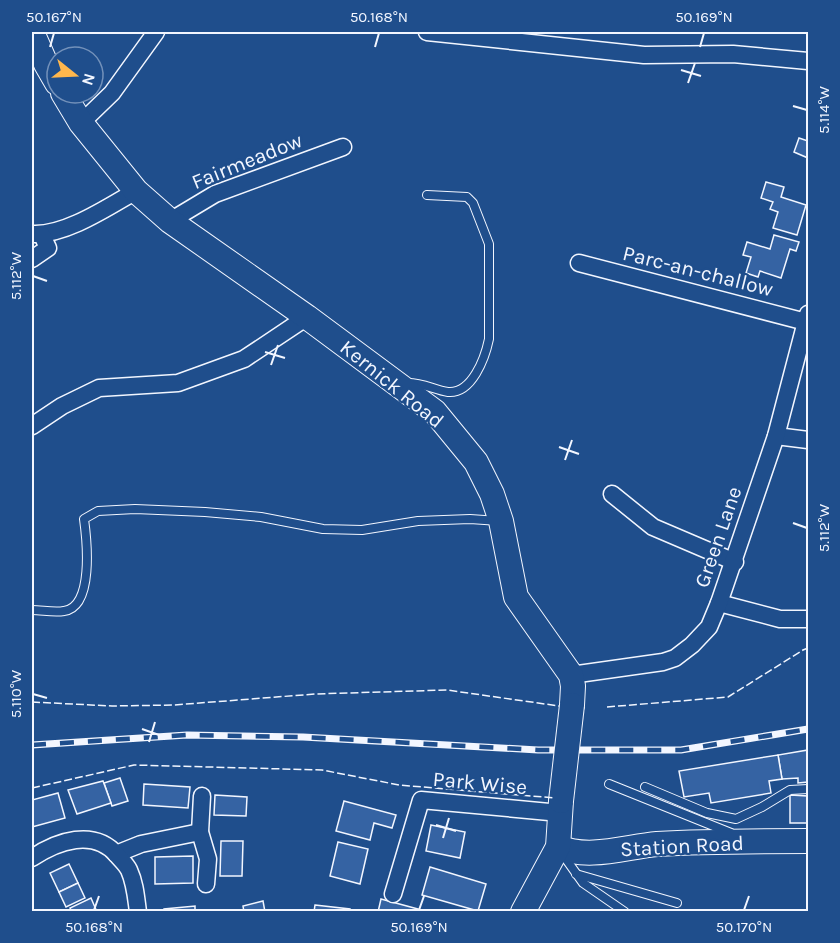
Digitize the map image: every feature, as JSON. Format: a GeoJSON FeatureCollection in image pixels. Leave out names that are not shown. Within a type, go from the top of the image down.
{"type":"FeatureCollection","features":[{"type":"Feature","properties":{"kind":"street"},"geometry":{"type":"LineString","coordinates":[[32,32],[45,59]]}},
{"type":"Feature","properties":{"kind":"street"},"geometry":{"type":"LineString","coordinates":[[81,123],[112,93],[156,32]]}},
{"type":"Feature","properties":{"kind":"street"},"geometry":{"type":"LineString","coordinates":[[427,32],[644,55],[733,54],[808,61]]}},
{"type":"Feature","properties":{"kind":"street","name":"Kernick Road"},"geometry":{"type":"LineString","coordinates":[[70,105],[81,123],[136,191],[170,220],[307,317],[435,412],[476,462],[492,494],[501,521],[516,597],[571,675]]}},
{"type":"Feature","properties":{"kind":"street","name":"Fairmeadow"},"geometry":{"type":"LineString","coordinates":[[170,220],[215,194],[343,147]]}},
{"type":"Feature","properties":{"kind":"street"},"geometry":{"type":"LineString","coordinates":[[32,259],[48,248],[37,235],[90,218],[136,191]]}},
{"type":"Feature","properties":{"kind":"street","name":"Parc-an-challow"},"geometry":{"type":"LineString","coordinates":[[579,263],[807,318]]}},
{"type":"Feature","properties":{"kind":"street"},"geometry":{"type":"LineString","coordinates":[[32,426],[62,406],[99,388],[178,383],[244,359],[307,317]]}},
{"type":"Feature","properties":{"kind":"street","name":"Green Lane"},"geometry":{"type":"LineString","coordinates":[[571,675],[645,665],[675,658],[692,645],[709,627],[735,562],[776,436],[807,318]]}},
{"type":"Feature","properties":{"kind":"street"},"geometry":{"type":"LineString","coordinates":[[776,436],[808,440]]}},
{"type":"Feature","properties":{"kind":"street"},"geometry":{"type":"LineString","coordinates":[[612,494],[653,527],[735,562]]}},
{"type":"Feature","properties":{"kind":"street"},"geometry":{"type":"LineString","coordinates":[[719,603],[780,619],[808,619]]}},
{"type":"Feature","properties":{"kind":"street"},"geometry":{"type":"LineString","coordinates":[[523,912],[558,847],[572,705],[571,675]]}},
{"type":"Feature","properties":{"kind":"street"},"geometry":{"type":"LineString","coordinates":[[202,796],[200,832],[208,859],[206,884]]}},
{"type":"Feature","properties":{"kind":"street","name":"Park Wise"},"geometry":{"type":"LineString","coordinates":[[393,894],[421,800],[561,807]]}},
{"type":"Feature","properties":{"kind":"street"},"geometry":{"type":"LineString","coordinates":[[116,854],[141,844],[200,832]]}},
{"type":"Feature","properties":{"kind":"street"},"geometry":{"type":"LineString","coordinates":[[32,858],[48,847],[71,840],[96,840],[116,854],[128,868],[136,891],[138,912]]}},
{"type":"Feature","properties":{"kind":"street","name":"Station Road"},"geometry":{"type":"LineString","coordinates":[[558,847],[585,853],[657,844],[808,841]]}},
{"type":"Feature","properties":{"kind":"lane"},"geometry":{"type":"LineString","coordinates":[[397,384],[418,383],[446,392],[456,392],[466,387],[486,353],[489,339],[489,244],[473,203],[467,198],[427,195]]}},
{"type":"Feature","properties":{"kind":"lane"},"geometry":{"type":"LineString","coordinates":[[32,610],[66,612],[77,605],[85,591],[84,519],[98,512],[135,509],[205,512],[261,517],[322,529],[362,530],[418,521],[470,519],[501,521]]}},
{"type":"Feature","properties":{"kind":"lane"},"geometry":{"type":"LineString","coordinates":[[609,784],[751,841]]}},
{"type":"Feature","properties":{"kind":"lane"},"geometry":{"type":"LineString","coordinates":[[645,787],[707,813],[736,819],[790,790],[808,789]]}},
{"type":"Feature","properties":{"kind":"lane"},"geometry":{"type":"LineString","coordinates":[[558,847],[576,874],[591,889],[625,912]]}},
{"type":"Feature","properties":{"kind":"lane"},"geometry":{"type":"LineString","coordinates":[[576,874],[677,903]]}},
{"type":"Feature","properties":{"kind":"building"},"geometry":{"type":"Polygon","coordinates":[[[799,138],[808,141],[808,158],[794,152],[799,138]]]}},
{"type":"Feature","properties":{"kind":"building"},"geometry":{"type":"Polygon","coordinates":[[[766,182],[784,187],[781,197],[806,205],[797,235],[773,228],[778,212],[770,209],[773,202],[761,198],[766,182]]]}},
{"type":"Feature","properties":{"kind":"building"},"geometry":{"type":"Polygon","coordinates":[[[774,235],[799,242],[796,251],[790,249],[781,278],[760,271],[758,277],[746,273],[751,257],[743,255],[747,242],[770,249],[774,235]]]}},
{"type":"Feature","properties":{"kind":"building"},"geometry":{"type":"Polygon","coordinates":[[[808,750],[808,782],[798,783],[798,778],[782,779],[778,755],[808,750]]]}},
{"type":"Feature","properties":{"kind":"building"},"geometry":{"type":"Polygon","coordinates":[[[778,755],[782,779],[769,781],[771,793],[711,803],[709,793],[684,797],[679,771],[778,755]]]}},
{"type":"Feature","properties":{"kind":"building"},"geometry":{"type":"Polygon","coordinates":[[[120,778],[128,801],[112,806],[104,783],[120,778]]]}},
{"type":"Feature","properties":{"kind":"building"},"geometry":{"type":"Polygon","coordinates":[[[103,781],[111,803],[77,814],[68,790],[103,781]]]}},
{"type":"Feature","properties":{"kind":"building"},"geometry":{"type":"Polygon","coordinates":[[[144,784],[190,787],[188,808],[143,805],[144,784]]]}},
{"type":"Feature","properties":{"kind":"building"},"geometry":{"type":"Polygon","coordinates":[[[58,793],[65,818],[32,827],[32,800],[58,793]]]}},
{"type":"Feature","properties":{"kind":"building"},"geometry":{"type":"Polygon","coordinates":[[[215,795],[247,797],[246,816],[214,815],[215,795]]]}},
{"type":"Feature","properties":{"kind":"building"},"geometry":{"type":"Polygon","coordinates":[[[790,795],[808,796],[808,823],[790,823],[790,795]]]}},
{"type":"Feature","properties":{"kind":"building"},"geometry":{"type":"Polygon","coordinates":[[[344,801],[396,815],[392,828],[374,823],[370,840],[336,831],[344,801]]]}},
{"type":"Feature","properties":{"kind":"building"},"geometry":{"type":"Polygon","coordinates":[[[431,825],[465,832],[460,858],[426,851],[431,825]]]}},
{"type":"Feature","properties":{"kind":"building"},"geometry":{"type":"Polygon","coordinates":[[[221,841],[243,841],[242,876],[220,876],[221,841]]]}},
{"type":"Feature","properties":{"kind":"building"},"geometry":{"type":"Polygon","coordinates":[[[338,842],[368,849],[360,884],[330,876],[338,842]]]}},
{"type":"Feature","properties":{"kind":"building"},"geometry":{"type":"Polygon","coordinates":[[[193,856],[193,883],[155,884],[155,857],[193,856]]]}},
{"type":"Feature","properties":{"kind":"building"},"geometry":{"type":"Polygon","coordinates":[[[69,864],[78,883],[59,892],[50,873],[69,864]]]}},
{"type":"Feature","properties":{"kind":"building"},"geometry":{"type":"Polygon","coordinates":[[[430,867],[486,884],[478,911],[422,895],[430,867]]]}},
{"type":"Feature","properties":{"kind":"building"},"geometry":{"type":"Polygon","coordinates":[[[78,883],[85,898],[66,907],[59,892],[78,883]]]}},
{"type":"Feature","properties":{"kind":"building"},"geometry":{"type":"Polygon","coordinates":[[[91,898],[97,912],[72,912],[70,908],[91,898]]]}},
{"type":"Feature","properties":{"kind":"building"},"geometry":{"type":"Polygon","coordinates":[[[381,899],[429,912],[378,912],[381,899]]]}},
{"type":"Feature","properties":{"kind":"building"},"geometry":{"type":"Polygon","coordinates":[[[263,901],[265,912],[244,912],[243,906],[263,901]]]}},
{"type":"Feature","properties":{"kind":"building"},"geometry":{"type":"Polygon","coordinates":[[[315,905],[350,909],[350,912],[314,912],[315,905]]]}},
{"type":"Feature","properties":{"kind":"building"},"geometry":{"type":"Polygon","coordinates":[[[195,906],[195,912],[164,912],[164,909],[195,906]]]}},
{"type":"Feature","properties":{"kind":"railway"},"geometry":{"type":"LineString","coordinates":[[32,745],[187,735],[303,737],[538,750],[681,750],[808,729]]}},
{"type":"Feature","properties":{"kind":"fence"},"geometry":{"type":"LineString","coordinates":[[607,707],[728,697],[808,648]]}},
{"type":"Feature","properties":{"kind":"fence"},"geometry":{"type":"LineString","coordinates":[[32,702],[112,706],[174,705],[315,694],[447,690],[559,706]]}},
{"type":"Feature","properties":{"kind":"fence"},"geometry":{"type":"LineString","coordinates":[[32,788],[134,765],[322,770],[399,785],[555,798]]}}]}
